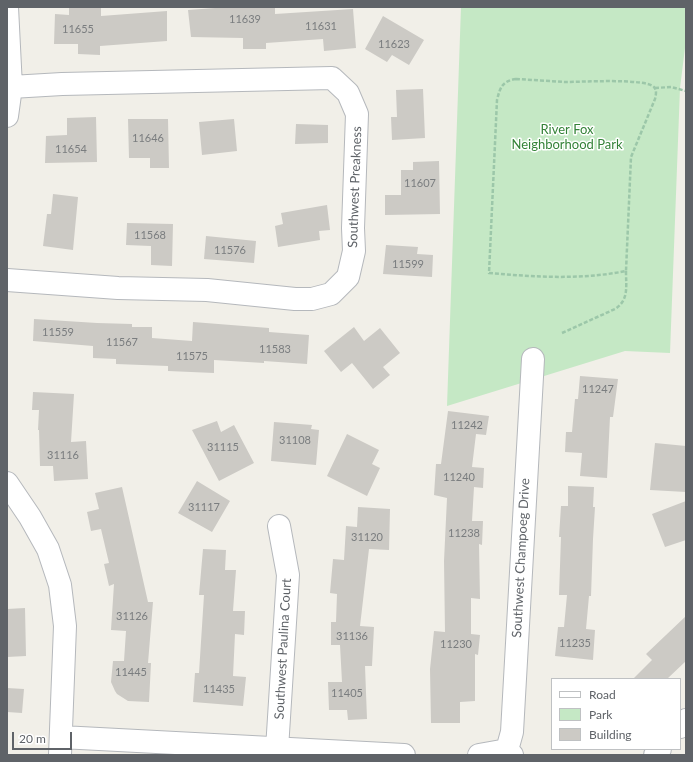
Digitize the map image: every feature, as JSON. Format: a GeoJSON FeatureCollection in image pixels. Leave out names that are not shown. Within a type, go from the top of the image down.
{"type":"FeatureCollection","features":[{"type":"Feature","properties":{"kind":"street"},"geometry":{"type":"LineString","coordinates":[[7,7],[11,87],[7,116]]}},
{"type":"Feature","properties":{"kind":"street","name":"Southwest Preakness"},"geometry":{"type":"LineString","coordinates":[[7,280],[118,288],[207,290],[294,299],[312,299],[330,294],[348,277],[354,251],[353,228],[357,114],[348,93],[332,78],[62,84],[11,87]]}},
{"type":"Feature","properties":{"kind":"street","name":"Southwest Champoeg Drive"},"geometry":{"type":"LineString","coordinates":[[509,753],[512,732],[533,359]]}},
{"type":"Feature","properties":{"kind":"street"},"geometry":{"type":"LineString","coordinates":[[7,483],[30,517],[48,549],[60,585],[65,626],[61,746],[277,749],[404,755]]}},
{"type":"Feature","properties":{"kind":"street","name":"Southwest Paulina Court"},"geometry":{"type":"LineString","coordinates":[[277,749],[288,575],[279,526]]}},
{"type":"Feature","properties":{"kind":"street"},"geometry":{"type":"LineString","coordinates":[[479,755],[509,753]]}},
{"type":"Feature","properties":{"kind":"path"},"geometry":{"type":"LineString","coordinates":[[626,271],[604,276],[543,277],[489,273],[497,100],[499,89],[503,83],[516,79],[564,82],[608,81],[645,84],[655,88],[671,87],[686,91]]}},
{"type":"Feature","properties":{"kind":"path"},"geometry":{"type":"LineString","coordinates":[[562,333],[615,310],[622,305],[626,298],[630,157],[655,99],[655,88]]}},
{"type":"Feature","properties":{"kind":"green space","name":"River Fox Neighborhood Park"},"geometry":{"type":"Polygon","coordinates":[[[461,7],[686,7],[686,40],[680,88],[670,353],[625,351],[447,406],[461,7]]]}},
{"type":"Feature","properties":{"kind":"building"},"geometry":{"type":"Polygon","coordinates":[[[69,7],[101,7],[101,16],[167,11],[167,41],[100,46],[100,55],[78,54],[78,44],[54,44],[55,14],[69,15],[69,7]]]}},
{"type":"Feature","properties":{"kind":"building"},"geometry":{"type":"Polygon","coordinates":[[[215,7],[275,7],[275,14],[353,9],[356,48],[324,51],[323,39],[266,43],[266,49],[243,49],[243,38],[191,37],[188,10],[215,7]]]}},
{"type":"Feature","properties":{"kind":"building"},"geometry":{"type":"Polygon","coordinates":[[[383,16],[424,40],[409,65],[392,55],[387,62],[365,49],[383,16]]]}},
{"type":"Feature","properties":{"kind":"building"},"geometry":{"type":"Polygon","coordinates":[[[423,89],[425,138],[392,140],[391,117],[397,117],[396,90],[423,89]]]}},
{"type":"Feature","properties":{"kind":"building"},"geometry":{"type":"Polygon","coordinates":[[[96,117],[97,162],[45,163],[46,136],[67,135],[67,118],[96,117]]]}},
{"type":"Feature","properties":{"kind":"building"},"geometry":{"type":"Polygon","coordinates":[[[128,119],[168,119],[169,168],[150,168],[150,158],[129,158],[128,119]]]}},
{"type":"Feature","properties":{"kind":"building"},"geometry":{"type":"Polygon","coordinates":[[[234,119],[237,151],[202,155],[199,122],[234,119]]]}},
{"type":"Feature","properties":{"kind":"building"},"geometry":{"type":"Polygon","coordinates":[[[296,124],[328,125],[328,143],[295,144],[296,124]]]}},
{"type":"Feature","properties":{"kind":"building"},"geometry":{"type":"Polygon","coordinates":[[[439,161],[440,214],[385,215],[385,195],[401,195],[401,170],[413,170],[413,162],[439,161]]]}},
{"type":"Feature","properties":{"kind":"building"},"geometry":{"type":"Polygon","coordinates":[[[53,194],[78,197],[73,250],[43,246],[47,214],[51,214],[53,194]]]}},
{"type":"Feature","properties":{"kind":"building"},"geometry":{"type":"Polygon","coordinates":[[[327,205],[330,230],[319,231],[320,240],[278,247],[275,226],[283,224],[281,213],[327,205]]]}},
{"type":"Feature","properties":{"kind":"building"},"geometry":{"type":"Polygon","coordinates":[[[127,223],[173,224],[172,266],[151,265],[151,246],[126,245],[127,223]]]}},
{"type":"Feature","properties":{"kind":"building"},"geometry":{"type":"Polygon","coordinates":[[[206,236],[256,241],[254,263],[204,259],[206,236]]]}},
{"type":"Feature","properties":{"kind":"building"},"geometry":{"type":"Polygon","coordinates":[[[386,245],[418,247],[417,254],[433,255],[432,277],[383,274],[386,245]]]}},
{"type":"Feature","properties":{"kind":"building"},"geometry":{"type":"Polygon","coordinates":[[[34,319],[132,324],[132,327],[152,327],[152,338],[192,341],[193,322],[269,328],[269,332],[309,335],[307,364],[214,360],[214,373],[168,371],[168,366],[116,364],[116,359],[93,358],[93,346],[33,341],[34,319]]]}},
{"type":"Feature","properties":{"kind":"building"},"geometry":{"type":"Polygon","coordinates":[[[354,327],[364,341],[380,328],[400,353],[383,367],[390,375],[373,389],[352,363],[341,372],[324,351],[354,327]]]}},
{"type":"Feature","properties":{"kind":"building"},"geometry":{"type":"Polygon","coordinates":[[[580,376],[618,379],[613,417],[610,417],[607,478],[580,476],[582,453],[565,452],[566,432],[572,432],[575,399],[578,399],[580,376]]]}},
{"type":"Feature","properties":{"kind":"building"},"geometry":{"type":"Polygon","coordinates":[[[33,392],[74,394],[71,442],[86,441],[88,479],[54,481],[53,466],[40,466],[38,430],[39,410],[32,410],[33,392]]]}},
{"type":"Feature","properties":{"kind":"building"},"geometry":{"type":"Polygon","coordinates":[[[448,411],[489,416],[486,435],[476,434],[472,467],[484,468],[483,488],[474,487],[472,521],[483,521],[482,545],[479,544],[480,599],[471,598],[471,634],[480,635],[478,655],[475,654],[475,701],[460,702],[460,723],[431,723],[430,669],[434,631],[445,632],[444,561],[447,498],[434,495],[436,464],[441,464],[448,411]]]}},
{"type":"Feature","properties":{"kind":"building"},"geometry":{"type":"Polygon","coordinates":[[[217,421],[221,432],[234,425],[254,463],[219,481],[192,430],[217,421]]]}},
{"type":"Feature","properties":{"kind":"building"},"geometry":{"type":"Polygon","coordinates":[[[274,422],[312,425],[311,429],[319,430],[316,465],[271,461],[274,422]]]}},
{"type":"Feature","properties":{"kind":"building"},"geometry":{"type":"Polygon","coordinates":[[[347,434],[379,450],[372,464],[380,468],[367,496],[327,476],[347,434]]]}},
{"type":"Feature","properties":{"kind":"building"},"geometry":{"type":"Polygon","coordinates":[[[655,443],[686,446],[686,492],[650,490],[655,443]]]}},
{"type":"Feature","properties":{"kind":"building"},"geometry":{"type":"Polygon","coordinates":[[[197,481],[230,501],[212,532],[178,513],[197,481]]]}},
{"type":"Feature","properties":{"kind":"building"},"geometry":{"type":"Polygon","coordinates":[[[568,486],[594,487],[593,507],[595,507],[591,596],[589,596],[586,629],[595,630],[593,660],[555,656],[558,627],[564,627],[567,595],[559,595],[561,537],[559,537],[561,506],[568,506],[568,486]]]}},
{"type":"Feature","properties":{"kind":"building"},"geometry":{"type":"Polygon","coordinates":[[[122,487],[148,602],[153,602],[148,663],[151,663],[149,702],[128,701],[117,694],[111,682],[113,661],[124,661],[126,631],[111,630],[114,584],[109,586],[104,564],[109,563],[101,529],[91,531],[87,512],[99,509],[95,493],[122,487]]]}},
{"type":"Feature","properties":{"kind":"building"},"geometry":{"type":"Polygon","coordinates":[[[686,501],[686,540],[665,547],[652,514],[686,501]]]}},
{"type":"Feature","properties":{"kind":"building"},"geometry":{"type":"Polygon","coordinates":[[[358,507],[390,509],[389,550],[369,549],[360,626],[374,627],[372,666],[365,666],[367,719],[348,720],[347,710],[329,710],[328,682],[342,682],[340,645],[331,645],[331,622],[336,622],[337,594],[330,593],[333,559],[344,560],[346,526],[357,527],[358,507]]]}},
{"type":"Feature","properties":{"kind":"building"},"geometry":{"type":"Polygon","coordinates":[[[203,549],[226,550],[225,570],[236,570],[233,611],[245,611],[244,635],[235,634],[233,676],[246,677],[243,706],[193,702],[195,673],[199,673],[204,595],[199,595],[203,549]]]}},
{"type":"Feature","properties":{"kind":"building"},"geometry":{"type":"Polygon","coordinates":[[[25,608],[26,656],[7,657],[7,609],[25,608]]]}},
{"type":"Feature","properties":{"kind":"building"},"geometry":{"type":"Polygon","coordinates":[[[686,616],[686,661],[668,678],[634,678],[652,660],[646,654],[686,616]]]}},
{"type":"Feature","properties":{"kind":"building"},"geometry":{"type":"Polygon","coordinates":[[[7,688],[24,689],[22,713],[7,712],[7,688]]]}}]}
